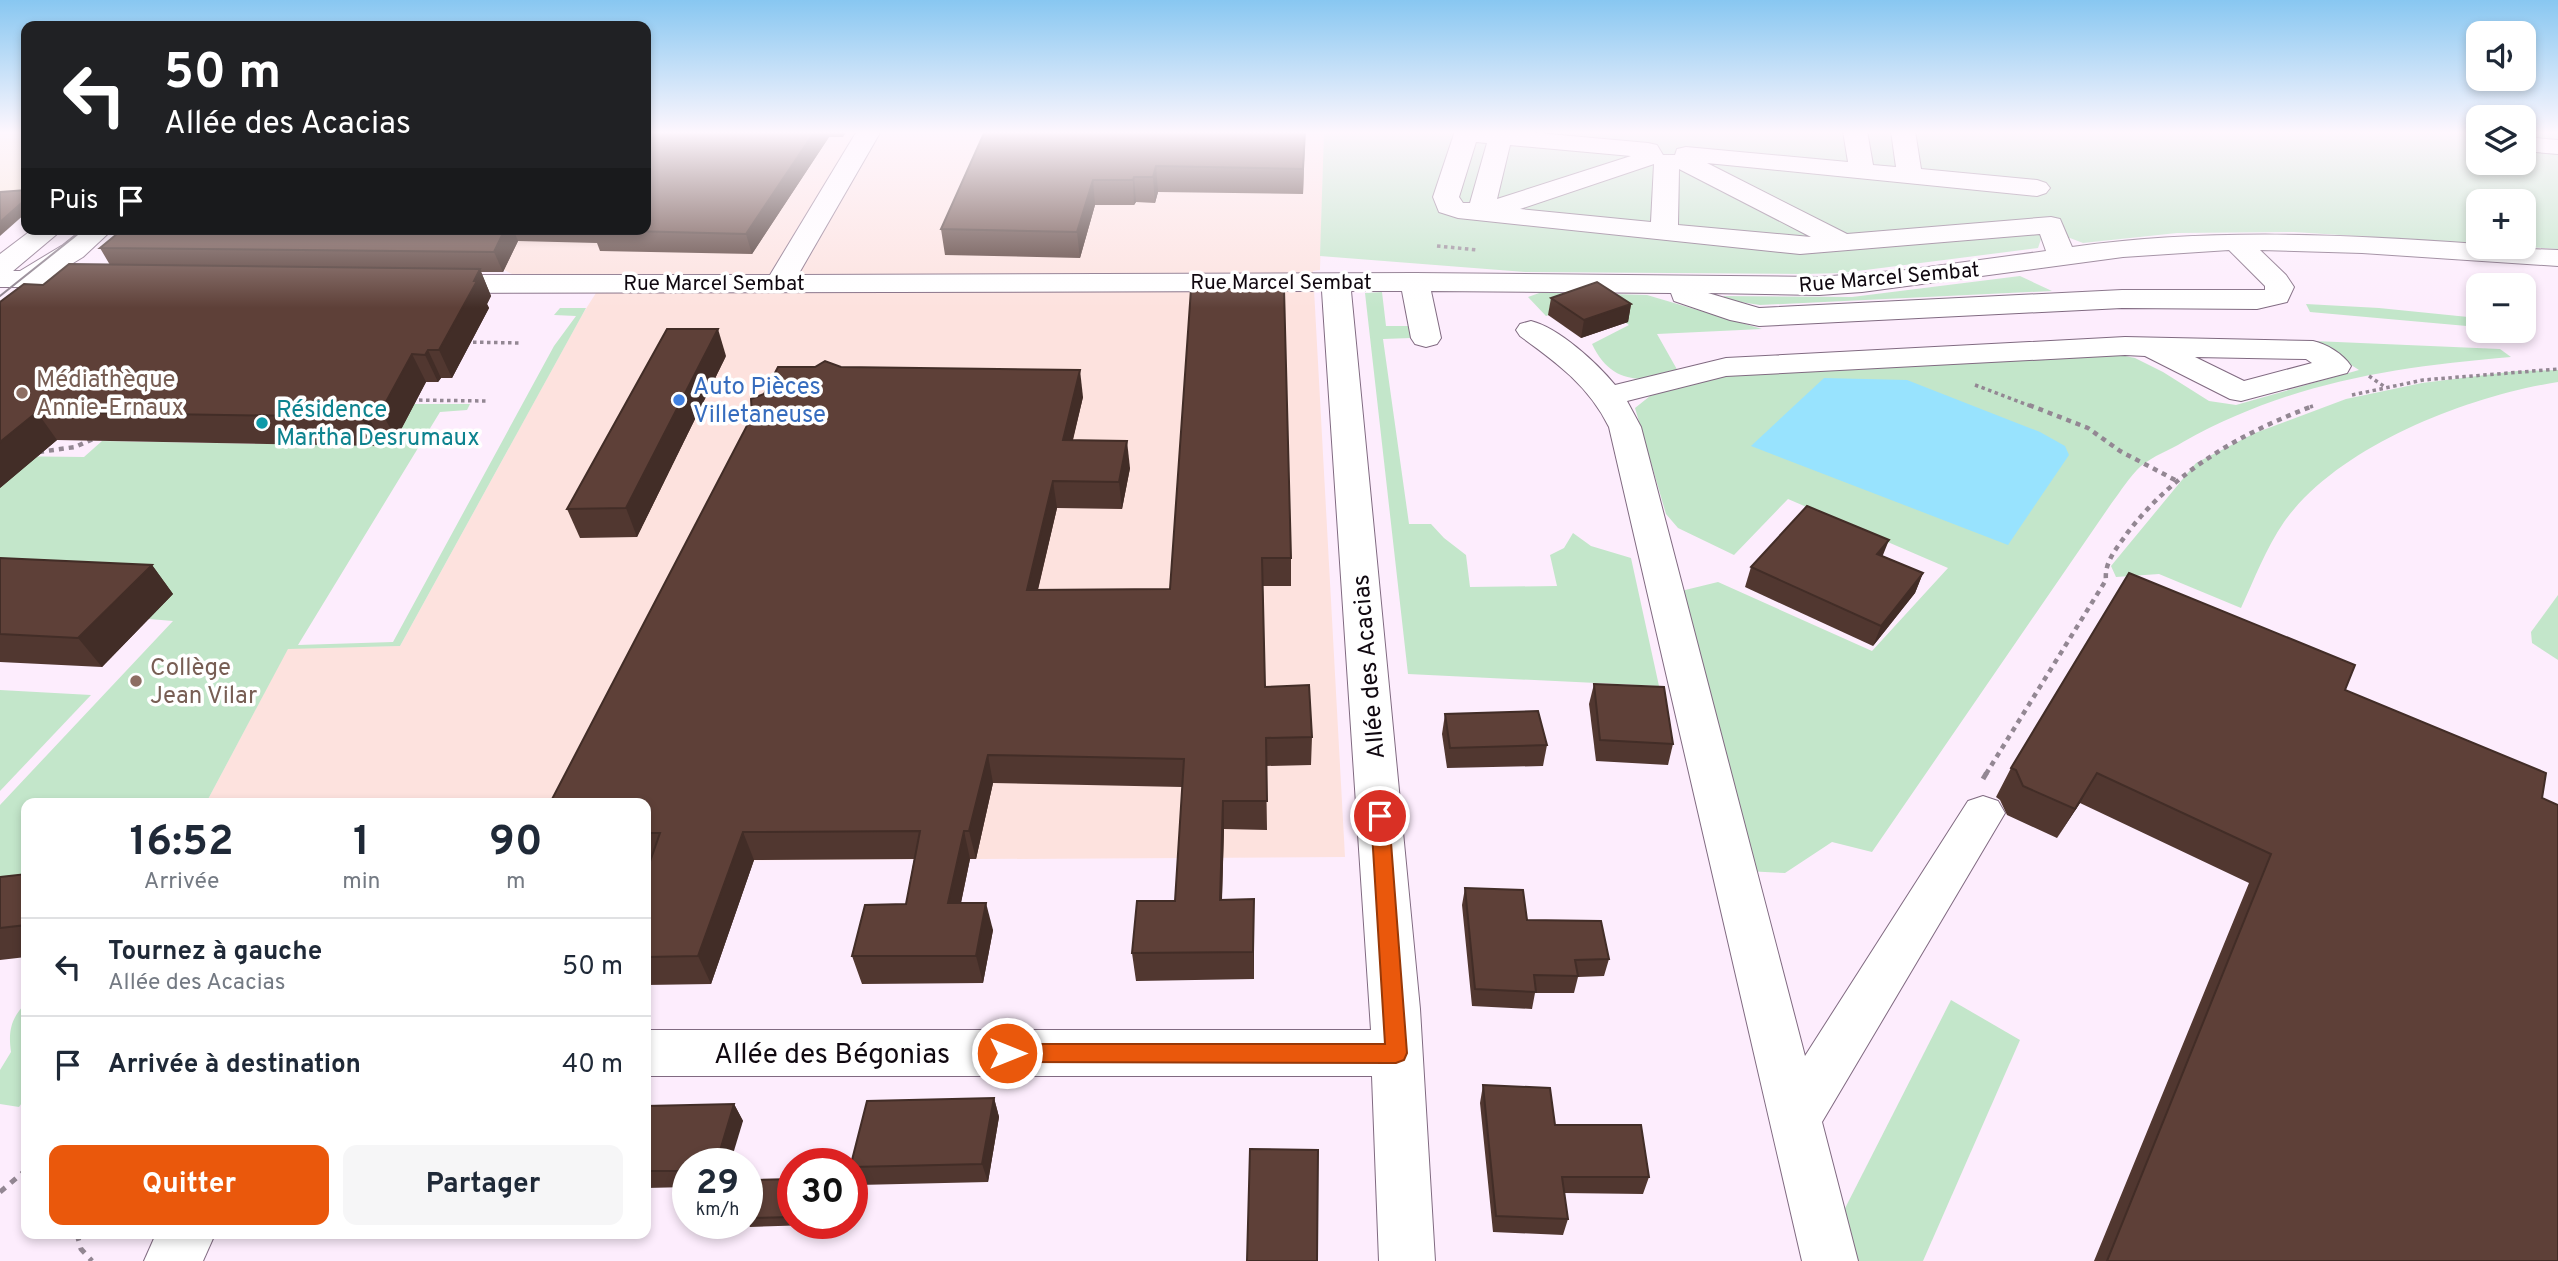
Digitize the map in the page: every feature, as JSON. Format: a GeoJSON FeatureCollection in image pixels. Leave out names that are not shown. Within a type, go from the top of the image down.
{"type":"FeatureCollection","features":[{"type":"Feature","properties":{"kind":"street"},"geometry":{"type":"LineString","coordinates":[[779,283],[834,190]]}},
{"type":"Feature","properties":{"kind":"street"},"geometry":{"type":"LineString","coordinates":[[1448,190],[1446,197],[1448,206],[1480,213],[1800,246],[2051,225],[2063,258]]}},
{"type":"Feature","properties":{"kind":"street"},"geometry":{"type":"LineString","coordinates":[[1480,213],[1486,190]]}},
{"type":"Feature","properties":{"kind":"street"},"geometry":{"type":"LineString","coordinates":[[1480,213],[1549,190]]}},
{"type":"Feature","properties":{"kind":"street"},"geometry":{"type":"LineString","coordinates":[[1664,231],[1666,190]]}},
{"type":"Feature","properties":{"kind":"street"},"geometry":{"type":"LineString","coordinates":[[1743,190],[1842,242]]}},
{"type":"Feature","properties":{"kind":"street"},"geometry":{"type":"LineString","coordinates":[[0,267],[42,235]]}},
{"type":"Feature","properties":{"kind":"street"},"geometry":{"type":"LineString","coordinates":[[0,293],[73,251],[93,235]]}},
{"type":"Feature","properties":{"kind":"street"},"geometry":{"type":"LineString","coordinates":[[1652,284],[1740,314],[1759,317],[2134,299],[2256,300],[2277,296],[2280,287],[2276,281],[2237,243]]}},
{"type":"Feature","properties":{"kind":"street","name":"Rue Marcel Sembat"},"geometry":{"type":"LineString","coordinates":[[415,284],[1478,282],[1849,285],[2163,245],[2237,243],[2360,245],[2558,258]]}},
{"type":"Feature","properties":{"kind":"street"},"geometry":{"type":"LineString","coordinates":[[0,279],[124,280]]}},
{"type":"Feature","properties":{"kind":"street","name":"Allée des Acacias"},"geometry":{"type":"LineString","coordinates":[[1336,282],[1380,816],[1407,1261]]}},
{"type":"Feature","properties":{"kind":"street"},"geometry":{"type":"LineString","coordinates":[[1420,282],[1426,338]]}},
{"type":"Feature","properties":{"kind":"street"},"geometry":{"type":"LineString","coordinates":[[1478,282],[1519,319],[1580,365],[1610,396],[1625,427],[1830,1261]]}},
{"type":"Feature","properties":{"kind":"street"},"geometry":{"type":"LineString","coordinates":[[1610,396],[1726,367],[2150,346],[2313,350],[2336,366],[2241,392],[2150,346]]}},
{"type":"Feature","properties":{"kind":"street"},"geometry":{"type":"LineString","coordinates":[[1795,1119],[1983,813]]}},
{"type":"Feature","properties":{"kind":"street","name":"Allée des Bégonias"},"geometry":{"type":"LineString","coordinates":[[651,1053],[1396,1053]]}},
{"type":"Feature","properties":{"kind":"street"},"geometry":{"type":"LineString","coordinates":[[172,1261],[184,1239]]}},
{"type":"Feature","properties":{"kind":"path"},"geometry":{"type":"LineString","coordinates":[[1420,282],[1448,206]]}},
{"type":"Feature","properties":{"kind":"path"},"geometry":{"type":"LineString","coordinates":[[465,342],[520,343]]}},
{"type":"Feature","properties":{"kind":"path"},"geometry":{"type":"LineString","coordinates":[[1902,357],[2088,428],[2120,451],[2177,481]]}},
{"type":"Feature","properties":{"kind":"path"},"geometry":{"type":"LineString","coordinates":[[2349,396],[2423,380],[2558,369]]}},
{"type":"Feature","properties":{"kind":"path"},"geometry":{"type":"LineString","coordinates":[[403,400],[486,401]]}},
{"type":"Feature","properties":{"kind":"path"},"geometry":{"type":"LineString","coordinates":[[1983,813],[1974,793],[2106,580],[2104,571],[2109,560],[2138,518],[2213,452],[2282,418],[2326,402]]}},
{"type":"Feature","properties":{"kind":"path"},"geometry":{"type":"LineString","coordinates":[[37,452],[75,447],[93,440],[103,431]]}},
{"type":"Feature","properties":{"kind":"path"},"geometry":{"type":"LineString","coordinates":[[0,1192],[21,1174]]}},
{"type":"Feature","properties":{"kind":"path"},"geometry":{"type":"LineString","coordinates":[[79,1239],[84,1254],[92,1261]]}},
{"type":"Feature","properties":{"kind":"shaded area"},"geometry":{"type":"Polygon","coordinates":[[[0,190],[21,190],[21,216],[0,217],[0,190]]]}},
{"type":"Feature","properties":{"kind":"shaded area"},"geometry":{"type":"Polygon","coordinates":[[[651,190],[1322,190],[1320,270],[1313,271],[1345,857],[651,861],[651,798],[209,798],[288,648],[400,646],[582,315],[608,274],[514,275],[502,269],[499,235],[651,235],[651,190]]]}},
{"type":"Feature","properties":{"kind":"green space"},"geometry":{"type":"Polygon","coordinates":[[[1322,190],[2466,190],[2466,243],[2294,232],[2177,233],[2083,243],[2070,238],[2041,239],[2038,248],[1842,273],[1525,272],[1320,256],[1322,190]]]}},
{"type":"Feature","properties":{"kind":"green space"},"geometry":{"type":"Polygon","coordinates":[[[2536,190],[2558,190],[2558,249],[2536,248],[2536,190]]]}},
{"type":"Feature","properties":{"kind":"green space"},"geometry":{"type":"Polygon","coordinates":[[[2020,276],[2052,291],[1760,305],[1727,300],[1723,296],[1852,297],[2020,276]]]}},
{"type":"Feature","properties":{"kind":"green space"},"geometry":{"type":"Polygon","coordinates":[[[1382,292],[1386,326],[1409,326],[1411,338],[1383,339],[1409,524],[1431,524],[1466,555],[1470,587],[1557,586],[1550,555],[1564,548],[1573,533],[1591,546],[1631,558],[1659,686],[1408,674],[1365,293],[1382,292]]]}},
{"type":"Feature","properties":{"kind":"green space"},"geometry":{"type":"Polygon","coordinates":[[[1542,292],[1647,295],[1762,329],[1657,334],[1679,373],[1640,379],[1628,377],[1608,367],[1592,344],[1629,325],[1594,299],[1546,316],[1528,297],[1542,292]]]}},
{"type":"Feature","properties":{"kind":"green space"},"geometry":{"type":"Polygon","coordinates":[[[2306,304],[2379,308],[2466,317],[2466,326],[2310,312],[2306,304]]]}},
{"type":"Feature","properties":{"kind":"green space","name":"Collège Jean Vilar"},"geometry":{"type":"Polygon","coordinates":[[[560,308],[586,308],[400,646],[288,649],[209,798],[21,798],[21,907],[0,909],[0,805],[173,621],[149,619],[0,586],[0,456],[84,457],[102,441],[392,446],[414,404],[470,404],[467,410],[440,412],[298,645],[393,642],[554,346],[576,316],[554,315],[560,308]]]}},
{"type":"Feature","properties":{"kind":"green space"},"geometry":{"type":"Polygon","coordinates":[[[2314,341],[2500,349],[2511,357],[2383,373],[2302,392],[2222,422],[2146,462],[2133,474],[2111,504],[1872,852],[1832,842],[1785,873],[1745,871],[1681,591],[1718,582],[1872,651],[1948,568],[1788,499],[1734,555],[1678,528],[1666,514],[1635,408],[1650,396],[1741,370],[2096,350],[2135,358],[2209,401],[2236,405],[2359,370],[2314,341]]]}},
{"type":"Feature","properties":{"kind":"green space"},"geometry":{"type":"Polygon","coordinates":[[[2558,370],[2558,382],[2485,399],[2446,412],[2371,448],[2337,470],[2308,495],[2284,522],[2266,553],[2241,608],[2159,574],[2116,577],[2111,566],[2196,463],[2255,433],[2346,399],[2422,383],[2517,371],[2558,370]]]}},
{"type":"Feature","properties":{"kind":"green space"},"geometry":{"type":"Polygon","coordinates":[[[2558,595],[2558,660],[2532,643],[2531,632],[2558,595]]]}},
{"type":"Feature","properties":{"kind":"green space"},"geometry":{"type":"Polygon","coordinates":[[[0,690],[91,695],[0,791],[0,690]]]}},
{"type":"Feature","properties":{"kind":"green space"},"geometry":{"type":"Polygon","coordinates":[[[1951,1000],[2020,1040],[1923,1261],[1846,1261],[1836,1226],[1951,1000]]]}},
{"type":"Feature","properties":{"kind":"green space"},"geometry":{"type":"Polygon","coordinates":[[[21,1009],[19,1107],[0,1104],[0,1070],[11,1052],[10,1031],[21,1009]]]}},
{"type":"Feature","properties":{"kind":"water"},"geometry":{"type":"Polygon","coordinates":[[[1824,378],[1907,380],[2040,432],[2065,446],[2069,455],[2008,545],[1751,446],[1824,378]]]}},
{"type":"Feature","properties":{"kind":"building"},"geometry":{"type":"Polygon","coordinates":[[[21,190],[21,203],[0,222],[0,192],[21,190]]]}},
{"type":"Feature","properties":{"kind":"building"},"geometry":{"type":"Polygon","coordinates":[[[651,190],[776,190],[746,234],[651,232],[651,190]]]}},
{"type":"Feature","properties":{"kind":"building"},"geometry":{"type":"Polygon","coordinates":[[[959,190],[1090,190],[1077,232],[941,229],[959,190]]]}},
{"type":"Feature","properties":{"kind":"building"},"geometry":{"type":"Polygon","coordinates":[[[116,235],[502,235],[494,252],[100,248],[116,235]]]}},
{"type":"Feature","properties":{"kind":"building"},"geometry":{"type":"Polygon","coordinates":[[[69,264],[480,269],[474,281],[477,281],[439,350],[428,350],[425,355],[412,354],[381,411],[366,412],[361,417],[37,412],[0,442],[0,302],[24,284],[43,285],[69,264]]]}},
{"type":"Feature","properties":{"kind":"building"},"geometry":{"type":"Polygon","coordinates":[[[1597,282],[1631,304],[1584,320],[1551,298],[1597,282]]]}},
{"type":"Feature","properties":{"kind":"building"},"geometry":{"type":"Polygon","coordinates":[[[1191,289],[1284,289],[1291,558],[1262,558],[1265,687],[1309,685],[1312,737],[1266,738],[1267,801],[1223,801],[1220,900],[1254,899],[1253,952],[1132,953],[1137,901],[1175,901],[1184,759],[988,755],[969,831],[964,831],[948,903],[986,903],[976,956],[852,956],[865,905],[906,904],[920,831],[743,832],[698,956],[651,957],[651,859],[660,833],[651,833],[651,798],[553,798],[752,416],[751,399],[764,394],[778,367],[815,367],[825,361],[841,367],[1080,370],[1063,440],[1127,441],[1119,482],[1053,481],[1027,590],[1170,589],[1191,289]]]}},
{"type":"Feature","properties":{"kind":"building"},"geometry":{"type":"Polygon","coordinates":[[[667,329],[718,329],[626,508],[567,509],[667,329]]]}},
{"type":"Feature","properties":{"kind":"building"},"geometry":{"type":"Polygon","coordinates":[[[1807,506],[1889,540],[1877,554],[1923,573],[1881,626],[1751,567],[1807,506]]]}},
{"type":"Feature","properties":{"kind":"building"},"geometry":{"type":"Polygon","coordinates":[[[0,558],[152,565],[78,638],[0,634],[0,558]]]}},
{"type":"Feature","properties":{"kind":"building"},"geometry":{"type":"Polygon","coordinates":[[[2129,573],[2355,665],[2345,690],[2546,773],[2542,798],[2558,805],[2558,1261],[2107,1261],[2271,854],[2097,773],[2075,809],[2023,786],[2016,770],[2011,768],[2129,573]]]}},
{"type":"Feature","properties":{"kind":"building"},"geometry":{"type":"Polygon","coordinates":[[[1594,684],[1664,687],[1673,744],[1600,740],[1594,684]]]}},
{"type":"Feature","properties":{"kind":"building"},"geometry":{"type":"Polygon","coordinates":[[[1538,711],[1547,745],[1450,748],[1445,714],[1538,711]]]}},
{"type":"Feature","properties":{"kind":"building"},"geometry":{"type":"Polygon","coordinates":[[[21,875],[21,926],[0,928],[0,877],[21,875]]]}},
{"type":"Feature","properties":{"kind":"building"},"geometry":{"type":"Polygon","coordinates":[[[1465,888],[1523,890],[1527,920],[1601,921],[1609,959],[1575,960],[1578,976],[1534,975],[1536,992],[1475,989],[1465,888]]]}},
{"type":"Feature","properties":{"kind":"building"},"geometry":{"type":"Polygon","coordinates":[[[1483,1085],[1550,1088],[1555,1125],[1641,1125],[1649,1177],[1562,1177],[1568,1219],[1496,1216],[1483,1085]]]}},
{"type":"Feature","properties":{"kind":"building"},"geometry":{"type":"Polygon","coordinates":[[[994,1098],[982,1164],[868,1167],[868,1148],[855,1148],[867,1101],[994,1098]]]}},
{"type":"Feature","properties":{"kind":"building"},"geometry":{"type":"Polygon","coordinates":[[[734,1104],[721,1148],[672,1148],[672,1171],[651,1171],[651,1106],[734,1104]]]}},
{"type":"Feature","properties":{"kind":"building"},"geometry":{"type":"Polygon","coordinates":[[[1250,1149],[1318,1150],[1317,1261],[1247,1261],[1250,1149]]]}},
{"type":"Feature","properties":{"kind":"building"},"geometry":{"type":"Polygon","coordinates":[[[777,1179],[777,1217],[763,1218],[763,1180],[777,1179]]]}},
{"type":"Feature","properties":{"kind":"tram line"},"geometry":{"type":"LineString","coordinates":[[0,296],[76,235]]}},
{"type":"Feature","properties":{"kind":"place","name":"Médiathèque Annie-Ernaux"},"geometry":{"type":"Point","coordinates":[22,393]}},
{"type":"Feature","properties":{"kind":"place","name":"Auto Pièces Villetaneuse"},"geometry":{"type":"Point","coordinates":[679,400]}},
{"type":"Feature","properties":{"kind":"place","name":"Résidence Martha Desrumaux"},"geometry":{"type":"Point","coordinates":[262,423]}},
{"type":"Feature","properties":{"kind":"place","name":"Collège Jean Vilar"},"geometry":{"type":"Point","coordinates":[136,681]}},
{"type":"Feature","properties":{"kind":"route"},"geometry":{"type":"LineString","coordinates":[[1007,1053],[1396,1053],[1380,816]]}}]}
